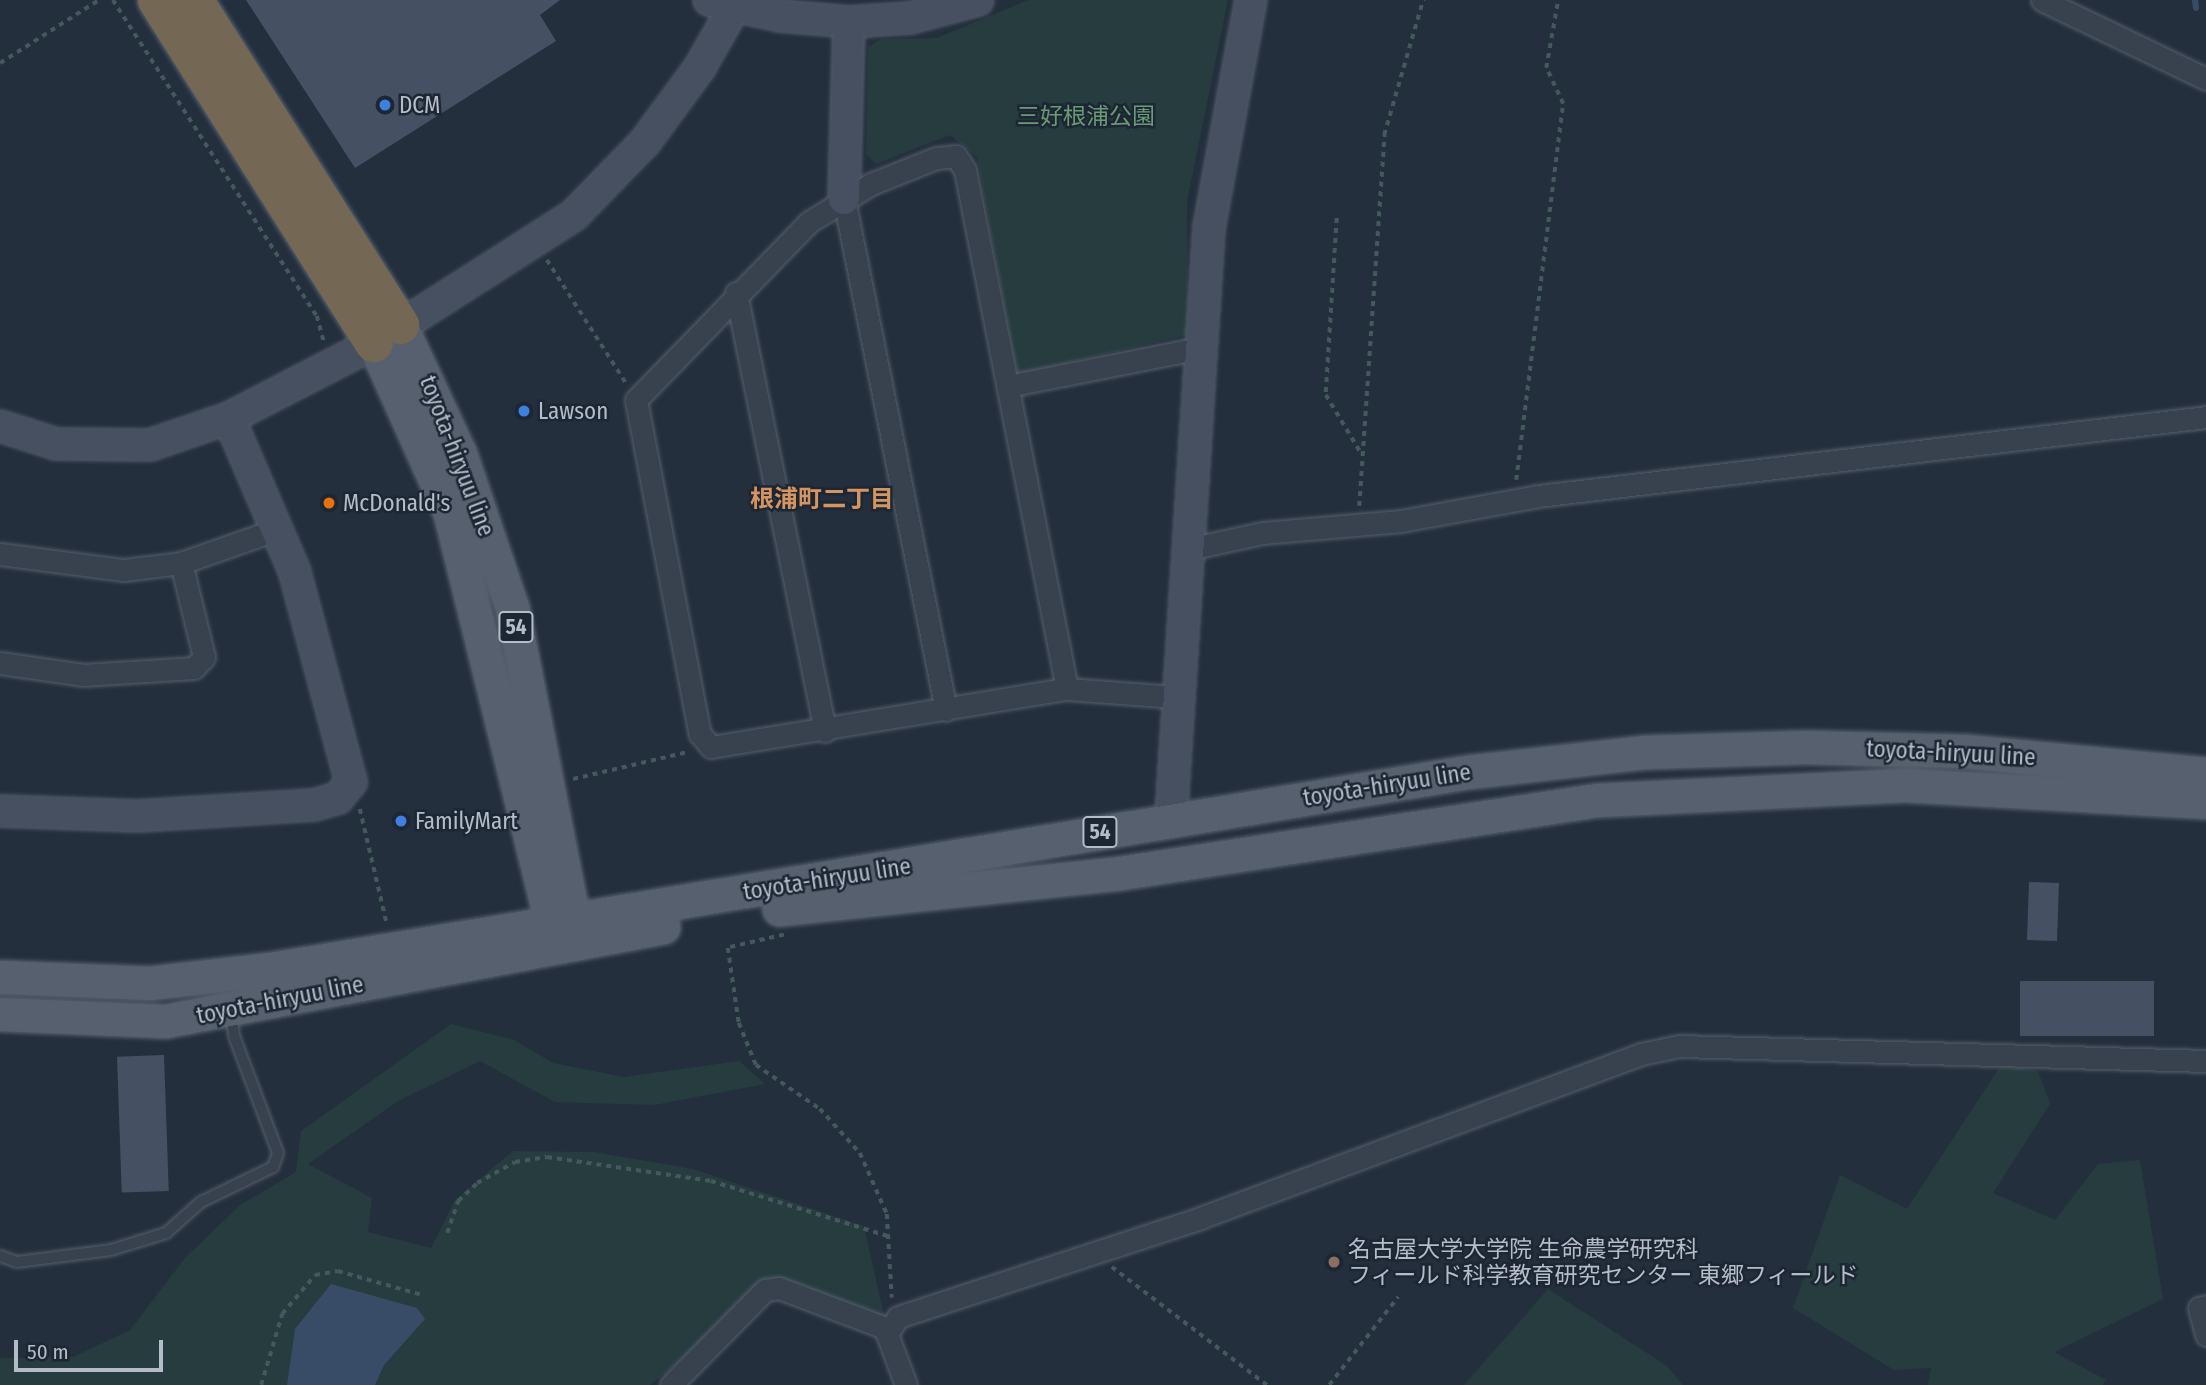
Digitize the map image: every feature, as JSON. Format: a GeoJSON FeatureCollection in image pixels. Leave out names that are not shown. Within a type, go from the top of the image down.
{"type":"FeatureCollection","features":[{"type":"Feature","properties":{"kind":"highway","name":"54"},"geometry":{"type":"LineString","coordinates":[[157,0],[387,334]]}},
{"type":"Feature","properties":{"kind":"highway","name":"54"},"geometry":{"type":"LineString","coordinates":[[194,0],[387,334]]}},
{"type":"Feature","properties":{"kind":"main road","name":"toyota-hiryuu line"},"geometry":{"type":"LineString","coordinates":[[387,334],[460,454],[512,608],[547,785],[566,934]]}},
{"type":"Feature","properties":{"kind":"main road","name":"toyota-hiryuu line"},"geometry":{"type":"LineString","coordinates":[[387,334],[450,513],[566,934]]}},
{"type":"Feature","properties":{"kind":"main road","name":"toyota-hiryuu line"},"geometry":{"type":"LineString","coordinates":[[0,1014],[165,1021],[232,1011],[566,934],[1171,820],[1467,772],[1725,748],[1964,751],[2206,774]]}},
{"type":"Feature","properties":{"kind":"main road","name":"toyota-hiryuu line"},"geometry":{"type":"LineString","coordinates":[[0,977],[150,983],[393,950],[566,934],[1120,873],[1598,800],[1905,785],[2206,802]]}},
{"type":"Feature","properties":{"kind":"street"},"geometry":{"type":"LineString","coordinates":[[0,426],[56,444],[125,449],[229,418],[333,367],[574,215],[645,142],[727,3],[849,22],[910,18],[978,0]]}},
{"type":"Feature","properties":{"kind":"street"},"geometry":{"type":"LineString","coordinates":[[1171,820],[1184,550],[1213,201],[1251,0]]}},
{"type":"Feature","properties":{"kind":"street"},"geometry":{"type":"LineString","coordinates":[[2042,0],[2206,79]]}},
{"type":"Feature","properties":{"kind":"street"},"geometry":{"type":"LineString","coordinates":[[849,22],[844,199],[946,710]]}},
{"type":"Feature","properties":{"kind":"street"},"geometry":{"type":"LineString","coordinates":[[1067,689],[961,161],[936,158],[844,199],[809,222],[736,293],[636,400],[700,734],[711,747],[825,732],[1067,689],[1175,698]]}},
{"type":"Feature","properties":{"kind":"street"},"geometry":{"type":"LineString","coordinates":[[736,293],[825,732]]}},
{"type":"Feature","properties":{"kind":"street"},"geometry":{"type":"LineString","coordinates":[[1008,386],[1200,348]]}},
{"type":"Feature","properties":{"kind":"street"},"geometry":{"type":"LineString","coordinates":[[1184,550],[1262,533],[1357,524],[1517,499],[2206,417]]}},
{"type":"Feature","properties":{"kind":"street"},"geometry":{"type":"LineString","coordinates":[[0,811],[138,816],[314,805],[338,798],[351,782],[327,675],[278,529],[229,418]]}},
{"type":"Feature","properties":{"kind":"street"},"geometry":{"type":"LineString","coordinates":[[0,554],[81,569],[181,563],[278,529]]}},
{"type":"Feature","properties":{"kind":"street"},"geometry":{"type":"LineString","coordinates":[[0,663],[93,675],[194,668],[204,657],[181,563]]}},
{"type":"Feature","properties":{"kind":"street"},"geometry":{"type":"LineString","coordinates":[[671,1385],[765,1290],[779,1288],[893,1323],[1680,1046],[2206,1061]]}},
{"type":"Feature","properties":{"kind":"street"},"geometry":{"type":"LineString","coordinates":[[2206,1307],[2199,1308],[2206,1335]]}},
{"type":"Feature","properties":{"kind":"street"},"geometry":{"type":"LineString","coordinates":[[893,1323],[890,1356],[906,1385]]}},
{"type":"Feature","properties":{"kind":"lane"},"geometry":{"type":"LineString","coordinates":[[0,1256],[17,1262],[111,1251],[166,1233],[201,1202],[273,1167],[278,1153],[234,1036],[232,1011]]}},
{"type":"Feature","properties":{"kind":"path"},"geometry":{"type":"LineString","coordinates":[[0,63],[99,0]]}},
{"type":"Feature","properties":{"kind":"path"},"geometry":{"type":"LineString","coordinates":[[113,0],[317,316],[333,367]]}},
{"type":"Feature","properties":{"kind":"path"},"geometry":{"type":"LineString","coordinates":[[1357,524],[1384,135],[1423,0]]}},
{"type":"Feature","properties":{"kind":"path"},"geometry":{"type":"LineString","coordinates":[[1517,499],[1520,427],[1563,104],[1546,68],[1558,0]]}},
{"type":"Feature","properties":{"kind":"path"},"geometry":{"type":"LineString","coordinates":[[1337,218],[1326,395],[1362,454]]}},
{"type":"Feature","properties":{"kind":"path"},"geometry":{"type":"LineString","coordinates":[[535,241],[636,400]]}},
{"type":"Feature","properties":{"kind":"path"},"geometry":{"type":"LineString","coordinates":[[547,785],[711,747]]}},
{"type":"Feature","properties":{"kind":"path"},"geometry":{"type":"LineString","coordinates":[[351,782],[393,950]]}},
{"type":"Feature","properties":{"kind":"path"},"geometry":{"type":"LineString","coordinates":[[786,908],[788,930],[780,940],[728,948],[740,1023],[756,1065],[820,1109],[859,1153],[887,1214],[893,1323]]}},
{"type":"Feature","properties":{"kind":"path"},"geometry":{"type":"LineString","coordinates":[[446,1233],[458,1201],[477,1183],[515,1162],[547,1157],[711,1181],[889,1236]]}},
{"type":"Feature","properties":{"kind":"path"},"geometry":{"type":"LineString","coordinates":[[1095,1252],[1267,1385]]}},
{"type":"Feature","properties":{"kind":"path"},"geometry":{"type":"LineString","coordinates":[[261,1385],[282,1314],[315,1275],[338,1271],[422,1295]]}},
{"type":"Feature","properties":{"kind":"path"},"geometry":{"type":"LineString","coordinates":[[1329,1385],[1398,1297]]}},
{"type":"Feature","properties":{"kind":"green space","name":"三好根浦公園"},"geometry":{"type":"Polygon","coordinates":[[[1028,0],[1228,0],[1187,201],[1188,335],[1017,374],[977,157],[950,135],[876,164],[866,154],[868,47],[881,39],[937,38],[1028,0]]]}},
{"type":"Feature","properties":{"kind":"green space"},"geometry":{"type":"Polygon","coordinates":[[[451,1024],[514,1040],[553,1063],[624,1077],[739,1061],[765,1084],[654,1105],[555,1102],[480,1061],[398,1101],[308,1164],[372,1198],[368,1232],[431,1248],[455,1200],[513,1151],[594,1152],[693,1169],[864,1226],[885,1320],[780,1279],[650,1385],[0,1385],[0,1358],[73,1357],[130,1330],[185,1258],[239,1206],[296,1172],[301,1131],[451,1024]]]}},
{"type":"Feature","properties":{"kind":"green space"},"geometry":{"type":"Polygon","coordinates":[[[2001,1065],[2038,1071],[2050,1104],[1993,1193],[2055,1220],[2098,1164],[2140,1160],[2163,1299],[2054,1352],[2106,1380],[2103,1385],[1928,1385],[1931,1368],[1894,1370],[1793,1308],[1840,1175],[1907,1209],[2001,1065]]]}},
{"type":"Feature","properties":{"kind":"green space"},"geometry":{"type":"Polygon","coordinates":[[[1548,1289],[1667,1366],[1683,1385],[1464,1385],[1548,1289]]]}},
{"type":"Feature","properties":{"kind":"water"},"geometry":{"type":"Polygon","coordinates":[[[331,1284],[417,1308],[425,1319],[384,1365],[375,1385],[287,1385],[295,1329],[331,1284]]]}},
{"type":"Feature","properties":{"kind":"building","name":"DCM"},"geometry":{"type":"Polygon","coordinates":[[[246,0],[560,0],[540,15],[556,41],[355,168],[246,0]]]}},
{"type":"Feature","properties":{"kind":"building"},"geometry":{"type":"Polygon","coordinates":[[[2029,882],[2059,883],[2057,941],[2027,940],[2029,882]]]}},
{"type":"Feature","properties":{"kind":"building"},"geometry":{"type":"Polygon","coordinates":[[[2020,981],[2154,981],[2154,1036],[2020,1036],[2020,981]]]}},
{"type":"Feature","properties":{"kind":"building"},"geometry":{"type":"Polygon","coordinates":[[[164,1055],[169,1191],[122,1193],[117,1057],[164,1055]]]}},
{"type":"Feature","properties":{"kind":"waterway"},"geometry":{"type":"LineString","coordinates":[[2195,0],[2196,8]]}},
{"type":"Feature","properties":{"kind":"place","name":"DCM"},"geometry":{"type":"Point","coordinates":[385,105]}},
{"type":"Feature","properties":{"kind":"place","name":"Lawson"},"geometry":{"type":"Point","coordinates":[524,411]}},
{"type":"Feature","properties":{"kind":"place","name":"McDonald's"},"geometry":{"type":"Point","coordinates":[329,503]}},
{"type":"Feature","properties":{"kind":"place","name":"FamilyMart"},"geometry":{"type":"Point","coordinates":[401,821]}},
{"type":"Feature","properties":{"kind":"place","name":"名古屋大学大学院 生命農学研究科 フィールド科学教育研究センター 東郷フィールド"},"geometry":{"type":"Point","coordinates":[1334,1262]}},
{"type":"Feature","properties":{"kind":"district","name":"根浦町二丁目"},"geometry":{"type":"Point","coordinates":[822,500]}}]}
